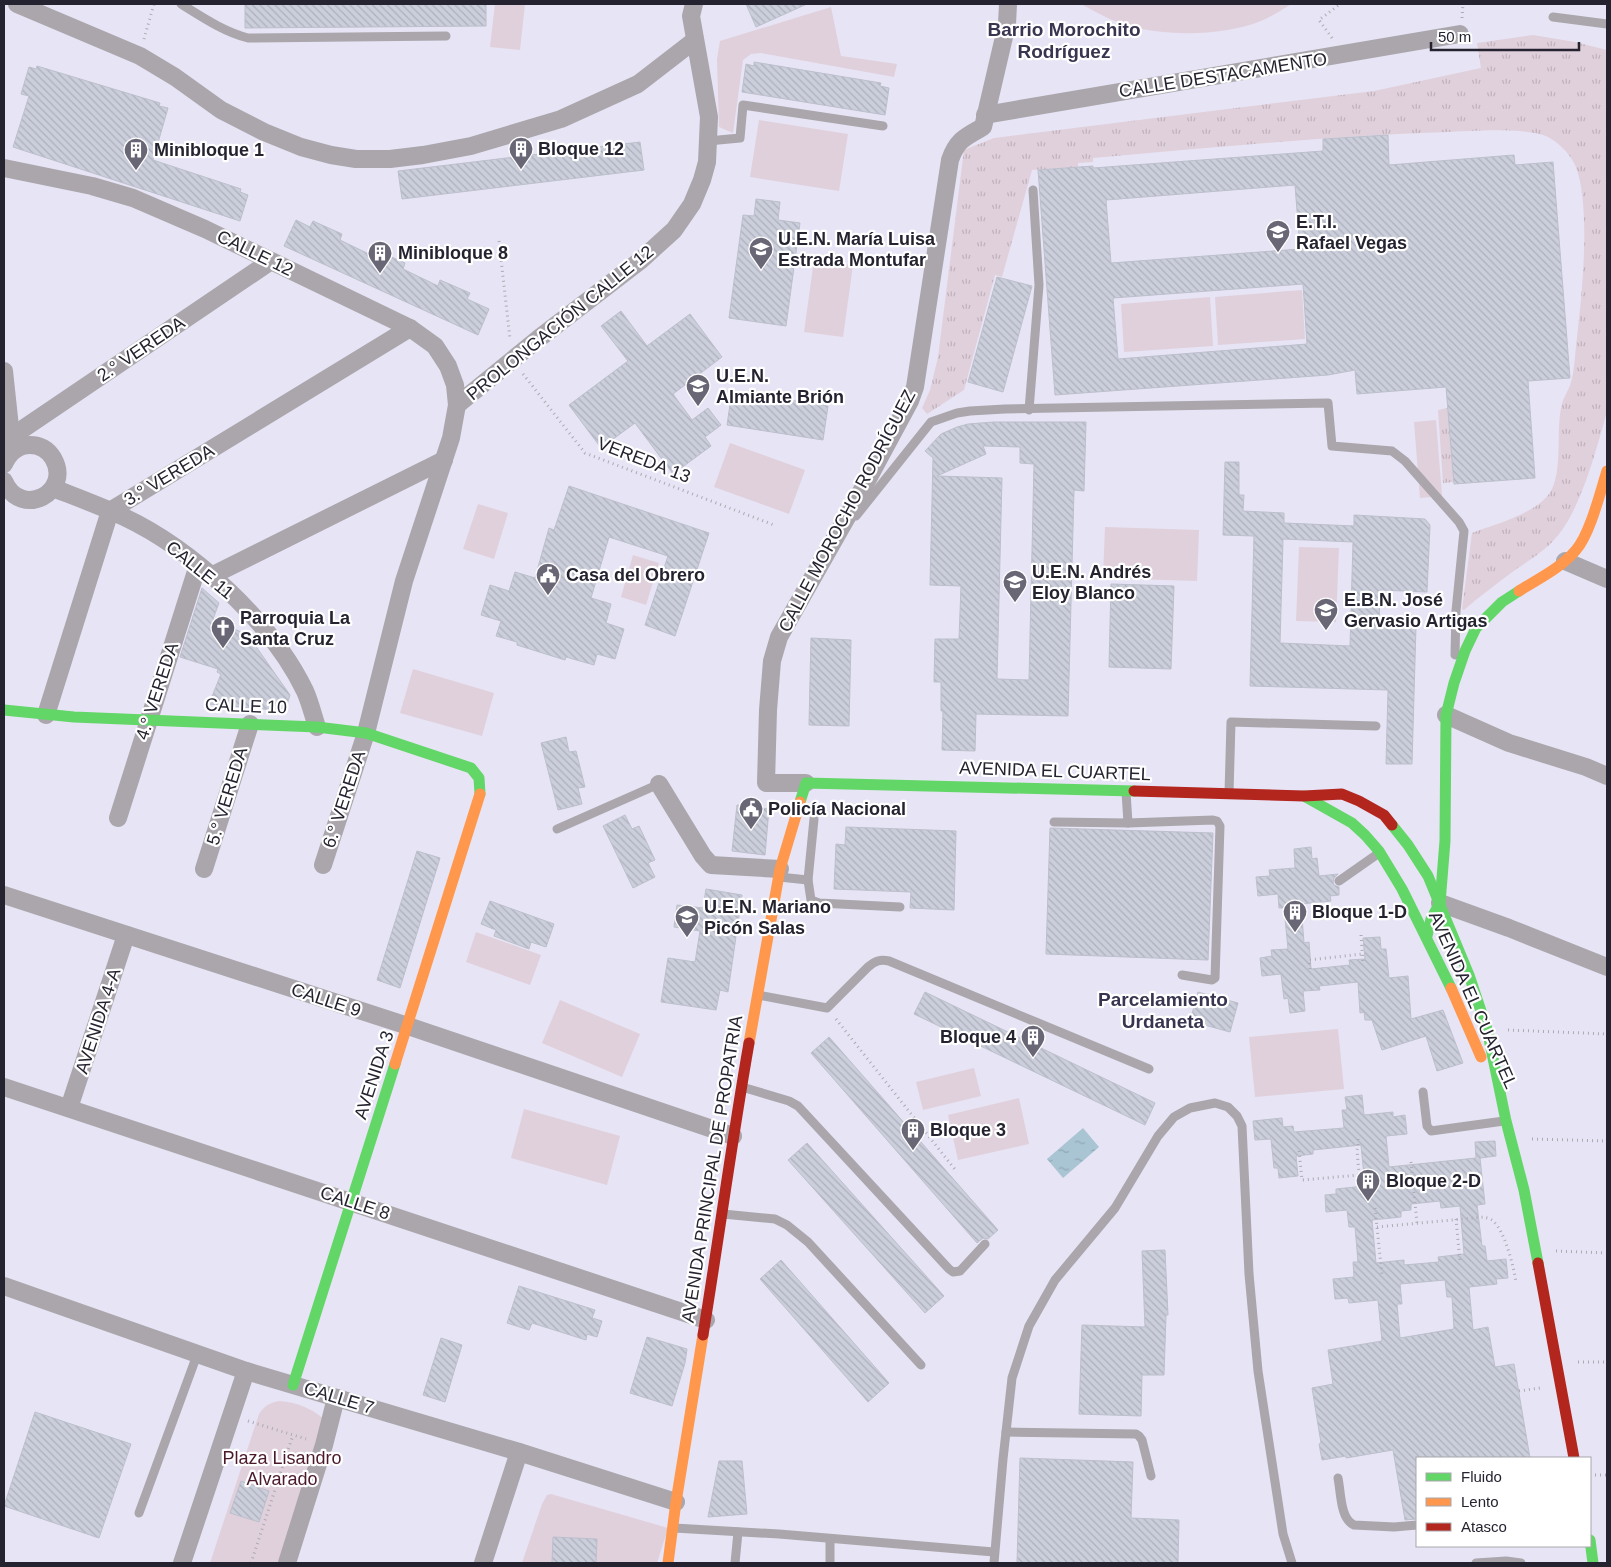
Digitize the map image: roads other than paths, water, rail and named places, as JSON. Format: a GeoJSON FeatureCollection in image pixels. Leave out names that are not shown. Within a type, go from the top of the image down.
{"type":"FeatureCollection","features":[{"type":"Feature","properties":{"kind":"main road"},"geometry":{"type":"LineString","coordinates":[[1427,936],[1431,919],[1427,898],[1445,841],[1446,715],[1464,651],[1476,628],[1502,602],[1565,561],[1577,549],[1586,532],[1607,471]]}},
{"type":"Feature","properties":{"kind":"main road","name":"CALLE 10"},"geometry":{"type":"LineString","coordinates":[[4,710],[46,715],[317,727],[366,733],[471,768],[478,775]]}},
{"type":"Feature","properties":{"kind":"main road","name":"AVENIDA 3"},"geometry":{"type":"LineString","coordinates":[[293,1385],[350,1201],[480,798],[478,775]]}},
{"type":"Feature","properties":{"kind":"main road","name":"AVENIDA EL CUARTEL"},"geometry":{"type":"LineString","coordinates":[[806,784],[915,785],[1304,796],[1342,794],[1384,815],[1408,845],[1428,876],[1427,898],[1470,975],[1487,1029],[1506,1119],[1524,1190],[1574,1457]]}},
{"type":"Feature","properties":{"kind":"main road","name":"AVENIDA PRINCIPAL DE PROPATRIA"},"geometry":{"type":"LineString","coordinates":[[668,1563],[676,1502],[723,1214],[733,1136],[779,873],[806,784]]}},
{"type":"Feature","properties":{"kind":"main road","name":"AVENIDA EL CUARTEL"},"geometry":{"type":"LineString","coordinates":[[1304,796],[1352,823],[1366,835],[1399,884],[1427,936],[1457,999],[1506,1119]]}},
{"type":"Feature","properties":{"kind":"main road"},"geometry":{"type":"LineString","coordinates":[[1399,884],[1427,898]]}},
{"type":"Feature","properties":{"kind":"main road"},"geometry":{"type":"LineString","coordinates":[[1591,1546],[1594,1563]]}},
{"type":"Feature","properties":{"kind":"street"},"geometry":{"type":"LineString","coordinates":[[16,4],[140,56],[175,77],[221,110],[264,132],[301,147],[356,159],[423,155],[471,146],[561,119],[638,84],[695,40]]}},
{"type":"Feature","properties":{"kind":"street","name":"PROLONGACIÓN CALLE 12"},"geometry":{"type":"LineString","coordinates":[[366,733],[404,581],[451,438],[457,405],[641,260],[674,230],[692,204],[707,162],[709,117],[695,40],[692,16],[694,4]]}},
{"type":"Feature","properties":{"kind":"street"},"geometry":{"type":"LineString","coordinates":[[984,121],[1007,24],[1008,4]]}},
{"type":"Feature","properties":{"kind":"street","name":"CALLE DESTACAMENTO"},"geometry":{"type":"LineString","coordinates":[[984,121],[1460,34]]}},
{"type":"Feature","properties":{"kind":"street","name":"CALLE MOROCHO RODRÍGUEZ"},"geometry":{"type":"LineString","coordinates":[[806,784],[766,783],[768,710],[772,661],[780,637],[910,401],[915,387],[950,160],[955,146],[984,121]]}},
{"type":"Feature","properties":{"kind":"street","name":"CALLE 12"},"geometry":{"type":"LineString","coordinates":[[4,168],[92,186],[132,198],[205,229],[410,328],[435,346],[448,366],[454,384],[457,405]]}},
{"type":"Feature","properties":{"kind":"street","name":"2.° VEREDA"},"geometry":{"type":"LineString","coordinates":[[9,451],[271,261]]}},
{"type":"Feature","properties":{"kind":"street","name":"3.° VEREDA"},"geometry":{"type":"LineString","coordinates":[[46,715],[110,511],[410,328]]}},
{"type":"Feature","properties":{"kind":"street"},"geometry":{"type":"LineString","coordinates":[[4,371],[9,451],[29,445],[37,446],[51,456],[57,471],[53,488],[40,499],[22,499],[15,496],[4,482]]}},
{"type":"Feature","properties":{"kind":"street"},"geometry":{"type":"LineString","coordinates":[[205,570],[444,460]]}},
{"type":"Feature","properties":{"kind":"street","name":"CALLE 11"},"geometry":{"type":"LineString","coordinates":[[53,488],[124,517],[166,541],[205,570],[239,602],[282,650],[306,692],[317,727]]}},
{"type":"Feature","properties":{"kind":"street"},"geometry":{"type":"LineString","coordinates":[[1565,561],[1607,580]]}},
{"type":"Feature","properties":{"kind":"street","name":"4.° VEREDA"},"geometry":{"type":"LineString","coordinates":[[118,818],[148,720],[205,570]]}},
{"type":"Feature","properties":{"kind":"street"},"geometry":{"type":"LineString","coordinates":[[1446,715],[1509,743],[1586,767],[1607,776]]}},
{"type":"Feature","properties":{"kind":"street","name":"5.° VEREDA"},"geometry":{"type":"LineString","coordinates":[[204,869],[250,724]]}},
{"type":"Feature","properties":{"kind":"street","name":"6.° VEREDA"},"geometry":{"type":"LineString","coordinates":[[323,865],[366,733]]}},
{"type":"Feature","properties":{"kind":"street"},"geometry":{"type":"LineString","coordinates":[[659,784],[703,856],[711,865],[779,873]]}},
{"type":"Feature","properties":{"kind":"street","name":"CALLE 9"},"geometry":{"type":"LineString","coordinates":[[4,895],[408,1026],[733,1136]]}},
{"type":"Feature","properties":{"kind":"street"},"geometry":{"type":"LineString","coordinates":[[1427,898],[1607,967]]}},
{"type":"Feature","properties":{"kind":"street","name":"AVENIDA 4-A"},"geometry":{"type":"LineString","coordinates":[[69,1108],[126,935]]}},
{"type":"Feature","properties":{"kind":"street","name":"CALLE 8"},"geometry":{"type":"LineString","coordinates":[[4,1087],[706,1320]]}},
{"type":"Feature","properties":{"kind":"street","name":"CALLE 7"},"geometry":{"type":"LineString","coordinates":[[4,1286],[246,1371],[519,1452],[676,1502]]}},
{"type":"Feature","properties":{"kind":"street"},"geometry":{"type":"LineString","coordinates":[[182,1563],[246,1371]]}},
{"type":"Feature","properties":{"kind":"street"},"geometry":{"type":"LineString","coordinates":[[287,1563],[324,1445],[336,1398]]}},
{"type":"Feature","properties":{"kind":"street"},"geometry":{"type":"LineString","coordinates":[[483,1563],[519,1452]]}},
{"type":"Feature","properties":{"kind":"lane"},"geometry":{"type":"LineString","coordinates":[[181,4],[223,29],[248,38],[446,36]]}},
{"type":"Feature","properties":{"kind":"lane"},"geometry":{"type":"LineString","coordinates":[[1553,17],[1607,24]]}},
{"type":"Feature","properties":{"kind":"lane"},"geometry":{"type":"LineString","coordinates":[[708,140],[740,138],[743,105],[883,126]]}},
{"type":"Feature","properties":{"kind":"lane"},"geometry":{"type":"LineString","coordinates":[[1029,410],[1039,285],[1033,190]]}},
{"type":"Feature","properties":{"kind":"lane"},"geometry":{"type":"LineString","coordinates":[[822,559],[909,447],[931,422],[957,413],[970,411],[1328,403],[1332,446],[1392,451],[1405,461],[1459,522],[1464,531],[1456,611],[1454,683]]}},
{"type":"Feature","properties":{"kind":"lane"},"geometry":{"type":"LineString","coordinates":[[1229,793],[1231,722],[1376,726]]}},
{"type":"Feature","properties":{"kind":"lane"},"geometry":{"type":"LineString","coordinates":[[557,829],[659,784]]}},
{"type":"Feature","properties":{"kind":"lane"},"geometry":{"type":"LineString","coordinates":[[1126,792],[1128,823]]}},
{"type":"Feature","properties":{"kind":"lane"},"geometry":{"type":"LineString","coordinates":[[814,819],[808,880],[810,896],[814,902],[900,906]]}},
{"type":"Feature","properties":{"kind":"lane"},"geometry":{"type":"LineString","coordinates":[[1054,822],[1128,823],[1217,820],[1220,826],[1215,978],[1212,980],[1182,975]]}},
{"type":"Feature","properties":{"kind":"lane"},"geometry":{"type":"LineString","coordinates":[[1339,881],[1379,853]]}},
{"type":"Feature","properties":{"kind":"lane"},"geometry":{"type":"LineString","coordinates":[[779,873],[808,880]]}},
{"type":"Feature","properties":{"kind":"lane"},"geometry":{"type":"LineString","coordinates":[[758,995],[827,1008],[874,962],[889,961],[1149,1069]]}},
{"type":"Feature","properties":{"kind":"lane"},"geometry":{"type":"LineString","coordinates":[[742,1087],[789,1101],[798,1106],[948,1269],[953,1272],[960,1271],[986,1244]]}},
{"type":"Feature","properties":{"kind":"lane"},"geometry":{"type":"LineString","coordinates":[[1423,1092],[1427,1126],[1431,1131],[1506,1119]]}},
{"type":"Feature","properties":{"kind":"lane"},"geometry":{"type":"LineString","coordinates":[[994,1563],[1012,1378],[1029,1326],[1056,1280],[1115,1208],[1158,1136],[1174,1117],[1190,1108],[1215,1103],[1228,1107],[1237,1116],[1242,1126],[1249,1274],[1258,1371],[1283,1534],[1292,1563]]}},
{"type":"Feature","properties":{"kind":"lane"},"geometry":{"type":"LineString","coordinates":[[723,1214],[775,1219],[787,1225],[808,1242],[920,1365]]}},
{"type":"Feature","properties":{"kind":"lane"},"geometry":{"type":"LineString","coordinates":[[139,1513],[197,1355]]}},
{"type":"Feature","properties":{"kind":"lane"},"geometry":{"type":"LineString","coordinates":[[1006,1432],[1136,1434],[1142,1440],[1151,1476]]}},
{"type":"Feature","properties":{"kind":"lane"},"geometry":{"type":"LineString","coordinates":[[1338,1478],[1346,1518],[1349,1522],[1394,1527],[1416,1525]]}},
{"type":"Feature","properties":{"kind":"lane"},"geometry":{"type":"LineString","coordinates":[[673,1528],[994,1552]]}},
{"type":"Feature","properties":{"kind":"lane"},"geometry":{"type":"LineString","coordinates":[[735,1563],[738,1532]]}},
{"type":"Feature","properties":{"kind":"lane"},"geometry":{"type":"LineString","coordinates":[[830,1539],[830,1563]]}},
{"type":"Feature","properties":{"kind":"lane"},"geometry":{"type":"LineString","coordinates":[[1476,1563],[1506,1561],[1521,1563]]}},
{"type":"Feature","properties":{"kind":"water"},"geometry":{"type":"Polygon","coordinates":[[[1083,1128],[1099,1147],[1063,1178],[1047,1159],[1083,1128]]]}},
{"type":"Feature","properties":{"kind":"place","name":"Bloque 12"},"geometry":{"type":"Point","coordinates":[521,170]}},
{"type":"Feature","properties":{"kind":"place","name":"Minibloque 1"},"geometry":{"type":"Point","coordinates":[136,171]}},
{"type":"Feature","properties":{"kind":"place","name":"E.T.I. Rafael Vegas"},"geometry":{"type":"Point","coordinates":[1278,253]}},
{"type":"Feature","properties":{"kind":"place","name":"U.E.N. María Luisa Estrada Montufar"},"geometry":{"type":"Point","coordinates":[761,270]}},
{"type":"Feature","properties":{"kind":"place","name":"Minibloque 8"},"geometry":{"type":"Point","coordinates":[380,274]}},
{"type":"Feature","properties":{"kind":"place","name":"U.E.N. Almiante Brión"},"geometry":{"type":"Point","coordinates":[698,407]}},
{"type":"Feature","properties":{"kind":"place","name":"Casa del Obrero"},"geometry":{"type":"Point","coordinates":[548,596]}},
{"type":"Feature","properties":{"kind":"place","name":"U.E.N. Andrés Eloy Blanco"},"geometry":{"type":"Point","coordinates":[1015,603]}},
{"type":"Feature","properties":{"kind":"place","name":"E.B.N. José Gervasio Artigas"},"geometry":{"type":"Point","coordinates":[1326,631]}},
{"type":"Feature","properties":{"kind":"place","name":"Parroquia La Santa Cruz"},"geometry":{"type":"Point","coordinates":[223,649]}},
{"type":"Feature","properties":{"kind":"place","name":"Policía Nacional"},"geometry":{"type":"Point","coordinates":[751,830]}},
{"type":"Feature","properties":{"kind":"place","name":"Bloque 1-D"},"geometry":{"type":"Point","coordinates":[1295,933]}},
{"type":"Feature","properties":{"kind":"place","name":"U.E.N. Mariano Picón Salas"},"geometry":{"type":"Point","coordinates":[687,938]}},
{"type":"Feature","properties":{"kind":"place","name":"Bloque 4"},"geometry":{"type":"Point","coordinates":[1033,1058]}},
{"type":"Feature","properties":{"kind":"place","name":"Bloque 3"},"geometry":{"type":"Point","coordinates":[913,1151]}},
{"type":"Feature","properties":{"kind":"place","name":"Bloque 2-D"},"geometry":{"type":"Point","coordinates":[1368,1202]}},
{"type":"Feature","properties":{"kind":"district","name":"Barrio Morochito Rodríguez"},"geometry":{"type":"Point","coordinates":[1064,40]}},
{"type":"Feature","properties":{"kind":"district","name":"Parcelamiento Urdaneta"},"geometry":{"type":"Point","coordinates":[1163,1010]}},
{"type":"Feature","properties":{"kind":"park label","name":"Plaza Lisandro Alvarado"},"geometry":{"type":"Point","coordinates":[282,1468]}}]}
